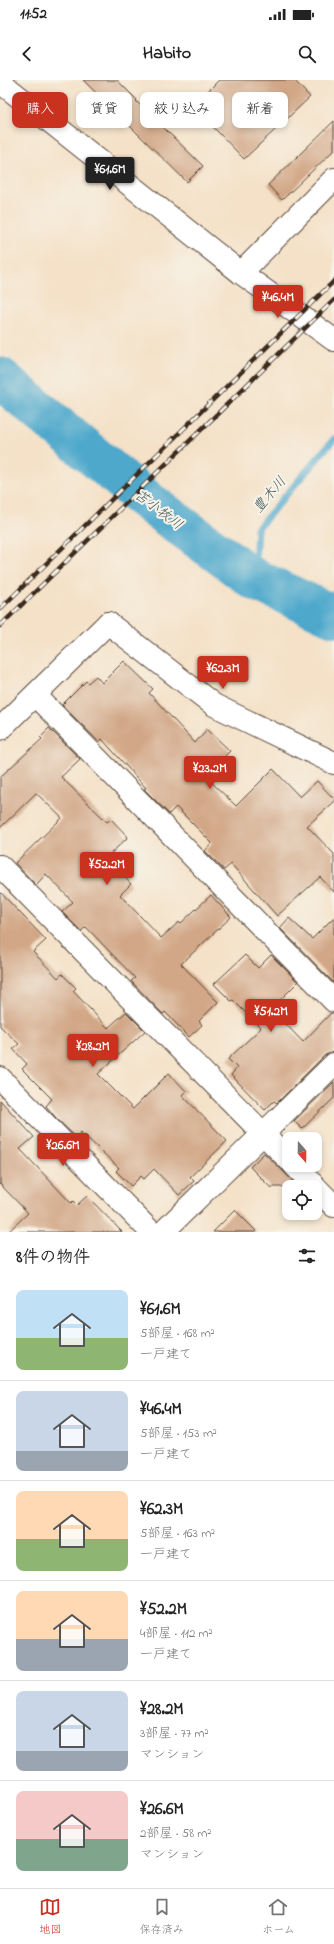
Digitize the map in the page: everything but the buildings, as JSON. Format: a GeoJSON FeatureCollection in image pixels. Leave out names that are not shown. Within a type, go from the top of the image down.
{"type":"FeatureCollection","features":[{"type":"Feature","properties":{"kind":"street"},"geometry":{"type":"LineString","coordinates":[[8,84],[241,273],[334,340]]}},
{"type":"Feature","properties":{"kind":"street"},"geometry":{"type":"LineString","coordinates":[[241,273],[334,178]]}},
{"type":"Feature","properties":{"kind":"street"},"geometry":{"type":"LineString","coordinates":[[0,729],[108,623],[214,705],[334,763]]}},
{"type":"Feature","properties":{"kind":"street"},"geometry":{"type":"LineString","coordinates":[[35,695],[334,1001]]}},
{"type":"Feature","properties":{"kind":"street"},"geometry":{"type":"LineString","coordinates":[[0,866],[282,1153]]}},
{"type":"Feature","properties":{"kind":"street"},"geometry":{"type":"LineString","coordinates":[[163,1232],[334,1064]]}},
{"type":"Feature","properties":{"kind":"street"},"geometry":{"type":"LineString","coordinates":[[0,1078],[150,1232]]}},
{"type":"Feature","properties":{"kind":"street"},"geometry":{"type":"LineString","coordinates":[[301,1172],[334,1206]]}},
{"type":"Feature","properties":{"kind":"waterway","name":"苫小牧川"},"geometry":{"type":"LineString","coordinates":[[0,378],[151,504],[254,579],[334,616]]}},
{"type":"Feature","properties":{"kind":"waterway","name":"豊木川"},"geometry":{"type":"LineString","coordinates":[[254,579],[257,529],[334,439]]}},
{"type":"Feature","properties":{"kind":"railway"},"geometry":{"type":"LineString","coordinates":[[0,609],[334,281]]}},
{"type":"Feature","properties":{"kind":"railway"},"geometry":{"type":"LineString","coordinates":[[0,626],[334,300]]}}]}
